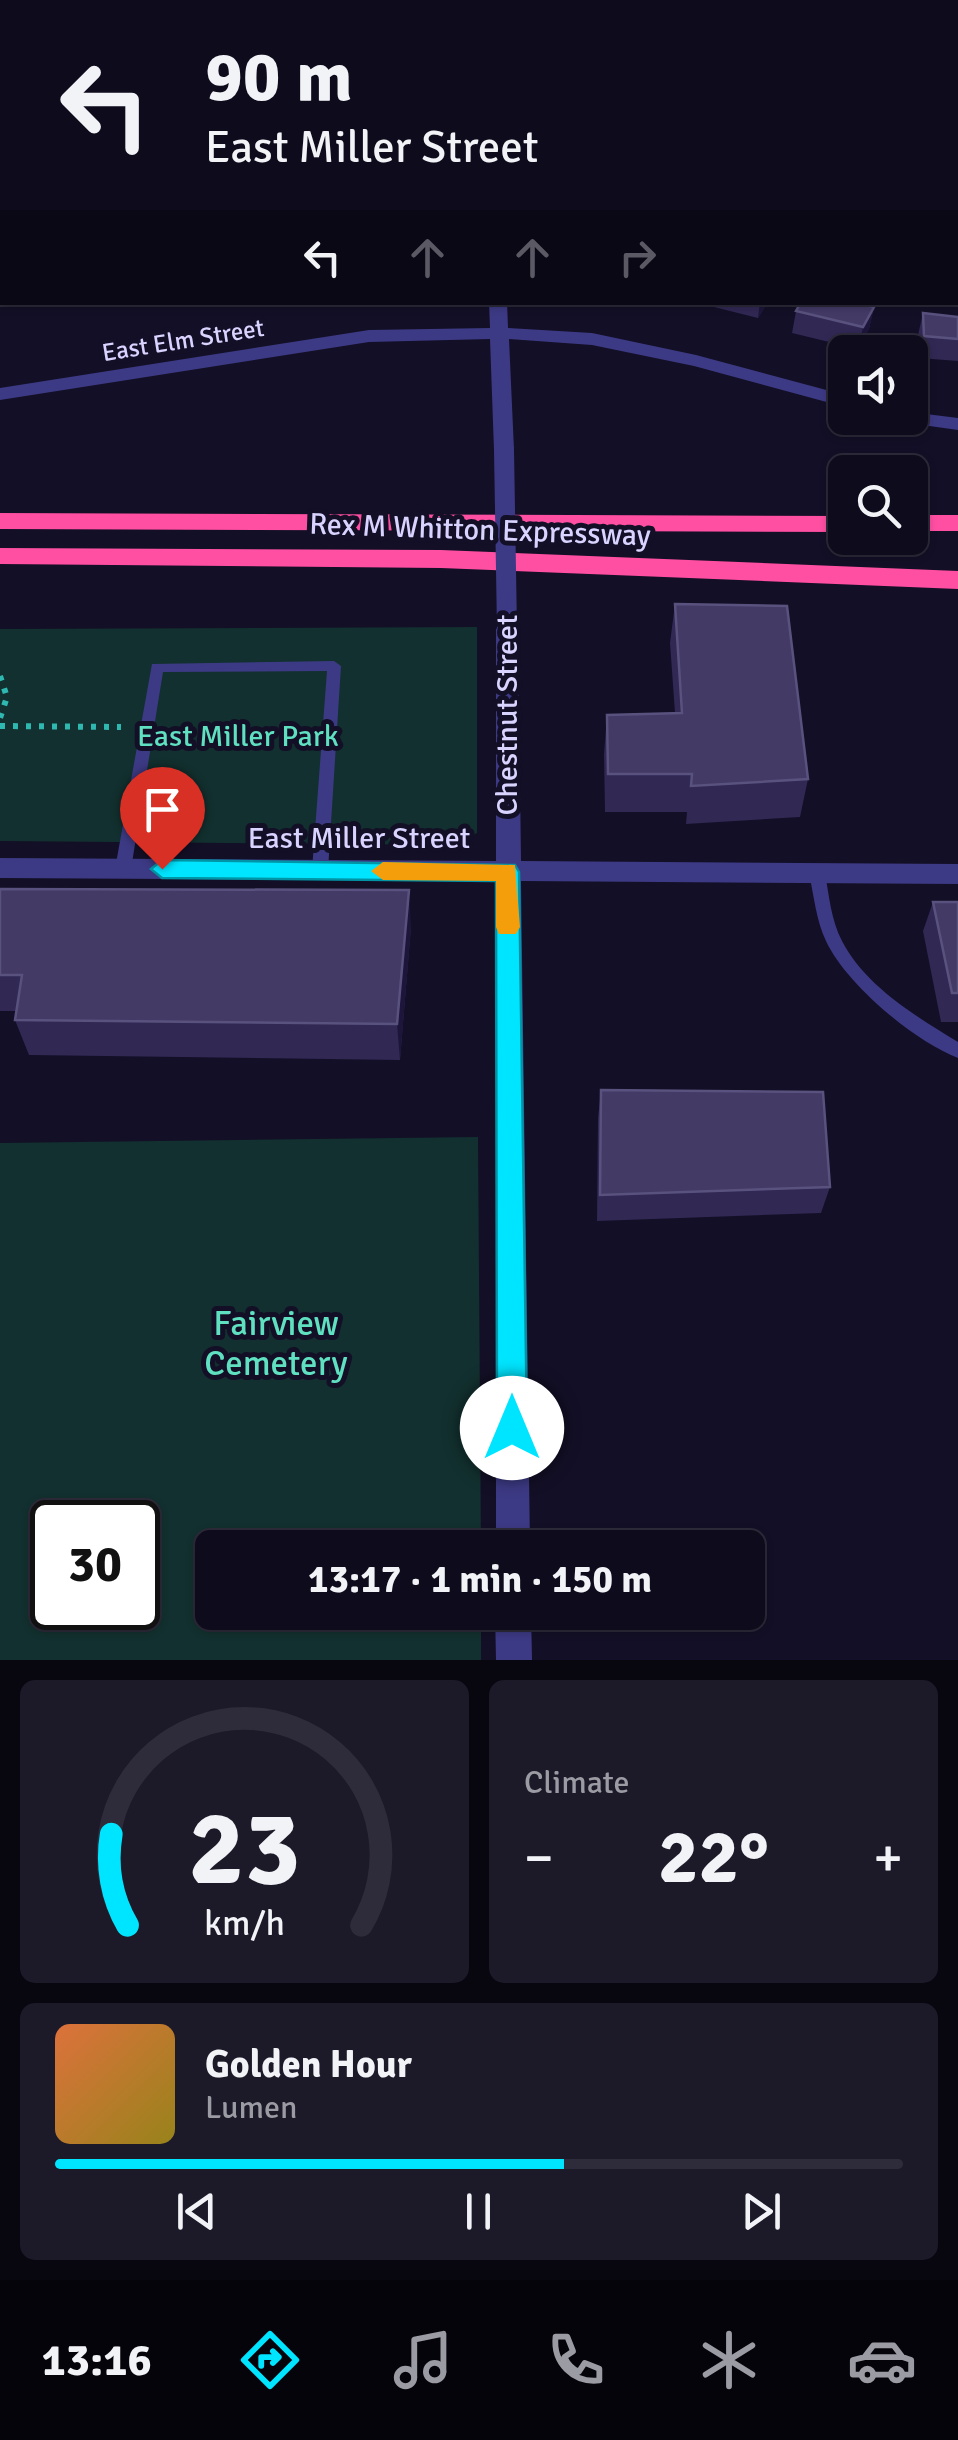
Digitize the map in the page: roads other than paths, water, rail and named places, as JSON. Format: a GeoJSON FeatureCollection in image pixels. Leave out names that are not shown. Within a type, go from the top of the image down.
{"type":"FeatureCollection","features":[{"type":"Feature","properties":{"kind":"highway","name":"Rex M Whitton Expressway"},"geometry":{"type":"LineString","coordinates":[[0,521],[828,524]]}},
{"type":"Feature","properties":{"kind":"highway"},"geometry":{"type":"LineString","coordinates":[[928,524],[958,524]]}},
{"type":"Feature","properties":{"kind":"highway","name":"Rex M Whitton Expressway"},"geometry":{"type":"LineString","coordinates":[[0,556],[441,559],[958,580]]}},
{"type":"Feature","properties":{"kind":"street","name":"Chestnut Street"},"geometry":{"type":"LineString","coordinates":[[498,305],[504,450],[513,1530]]}},
{"type":"Feature","properties":{"kind":"street","name":"East Elm Street"},"geometry":{"type":"LineString","coordinates":[[0,394],[369,336],[498,332],[592,339],[828,397]]}},
{"type":"Feature","properties":{"kind":"street"},"geometry":{"type":"LineString","coordinates":[[928,420],[958,424]]}},
{"type":"Feature","properties":{"kind":"street","name":"East Miller Street"},"geometry":{"type":"LineString","coordinates":[[0,868],[958,874]]}},
{"type":"Feature","properties":{"kind":"street"},"geometry":{"type":"LineString","coordinates":[[513,1630],[514,1660]]}},
{"type":"Feature","properties":{"kind":"lane"},"geometry":{"type":"LineString","coordinates":[[123,869],[157,667],[334,666],[320,870]]}},
{"type":"Feature","properties":{"kind":"lane"},"geometry":{"type":"LineString","coordinates":[[817,873],[836,946],[851,966],[885,999],[958,1051]]}},
{"type":"Feature","properties":{"kind":"park label","name":"East Miller Park"},"geometry":{"type":"Point","coordinates":[238,736]}},
{"type":"Feature","properties":{"kind":"park label","name":"Fairview Cemetery"},"geometry":{"type":"Point","coordinates":[276,1343]}}]}
